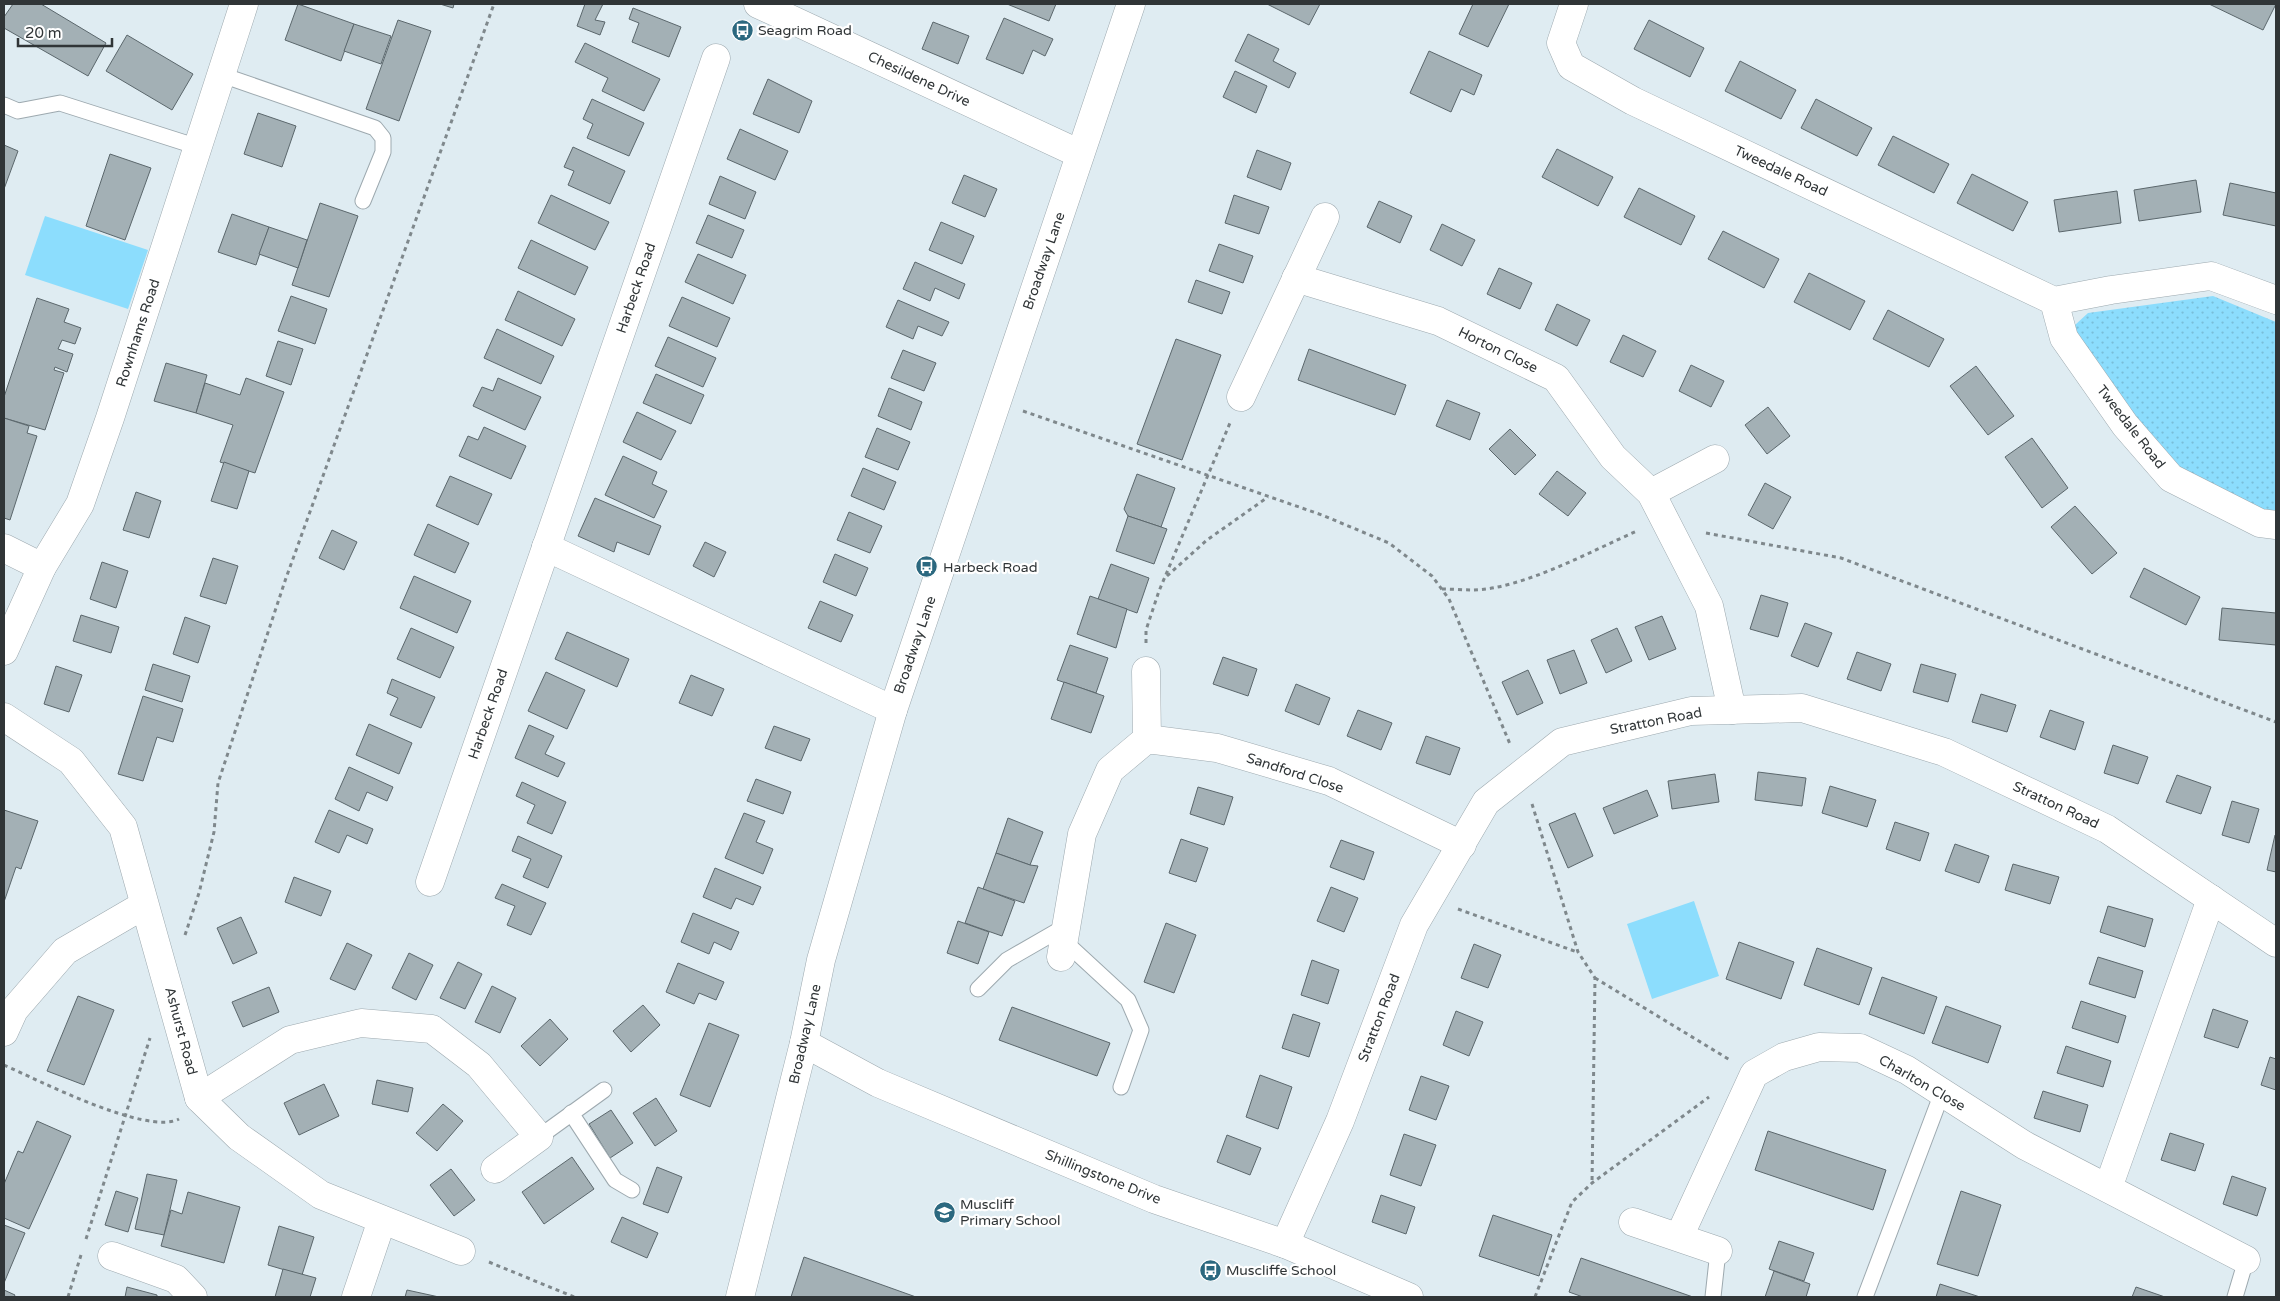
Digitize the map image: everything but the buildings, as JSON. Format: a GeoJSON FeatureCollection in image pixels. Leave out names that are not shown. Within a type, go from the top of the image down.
{"type":"FeatureCollection","features":[{"type":"Feature","properties":{"kind":"street","name":"Rownhams Road"},"geometry":{"type":"LineString","coordinates":[[4,651],[42,567],[80,504],[244,4]]}},
{"type":"Feature","properties":{"kind":"street","name":"Chesildene Drive"},"geometry":{"type":"LineString","coordinates":[[758,4],[1080,154]]}},
{"type":"Feature","properties":{"kind":"street","name":"Broadway Lane"},"geometry":{"type":"LineString","coordinates":[[740,1297],[804,1043],[821,960],[893,710],[1131,4]]}},
{"type":"Feature","properties":{"kind":"street","name":"Tweedale Road"},"geometry":{"type":"LineString","coordinates":[[1574,4],[1561,44],[1571,66],[1633,101],[2054,301],[2064,338],[2125,425],[2171,478],[2260,523],[2276,525]]}},
{"type":"Feature","properties":{"kind":"street","name":"Harbeck Road"},"geometry":{"type":"LineString","coordinates":[[430,882],[716,58]]}},
{"type":"Feature","properties":{"kind":"street"},"geometry":{"type":"LineString","coordinates":[[1241,397],[1325,217]]}},
{"type":"Feature","properties":{"kind":"street"},"geometry":{"type":"LineString","coordinates":[[2054,301],[2111,290],[2211,276],[2276,300]]}},
{"type":"Feature","properties":{"kind":"street","name":"Horton Close"},"geometry":{"type":"LineString","coordinates":[[1296,278],[1438,321],[1556,378],[1613,457],[1651,493],[1665,519],[1710,606],[1732,710]]}},
{"type":"Feature","properties":{"kind":"street"},"geometry":{"type":"LineString","coordinates":[[1651,493],[1716,459]]}},
{"type":"Feature","properties":{"kind":"street"},"geometry":{"type":"LineString","coordinates":[[546,547],[893,710]]}},
{"type":"Feature","properties":{"kind":"street"},"geometry":{"type":"LineString","coordinates":[[4,548],[42,567]]}},
{"type":"Feature","properties":{"kind":"street"},"geometry":{"type":"LineString","coordinates":[[1064,941],[1082,834],[1110,770],[1147,739],[1146,671]]}},
{"type":"Feature","properties":{"kind":"street","name":"Stratton Road"},"geometry":{"type":"LineString","coordinates":[[1285,1244],[1340,1121],[1414,926],[1431,900],[1486,802],[1562,742],[1691,711],[1802,708],[1944,752],[2106,829],[2276,943]]}},
{"type":"Feature","properties":{"kind":"street","name":"Ashurst Road"},"geometry":{"type":"LineString","coordinates":[[4,717],[71,761],[123,827],[144,905],[203,1102],[239,1137],[321,1195],[461,1250]]}},
{"type":"Feature","properties":{"kind":"street","name":"Sandford Close"},"geometry":{"type":"LineString","coordinates":[[1147,739],[1217,748],[1329,781],[1462,844]]}},
{"type":"Feature","properties":{"kind":"street"},"geometry":{"type":"LineString","coordinates":[[2108,1188],[2210,899]]}},
{"type":"Feature","properties":{"kind":"street"},"geometry":{"type":"LineString","coordinates":[[4,1032],[14,1010],[65,951],[144,905]]}},
{"type":"Feature","properties":{"kind":"street"},"geometry":{"type":"LineString","coordinates":[[203,1102],[290,1040],[361,1023],[432,1029],[479,1065],[538,1137],[495,1169]]}},
{"type":"Feature","properties":{"kind":"street","name":"Shillingstone Drive"},"geometry":{"type":"LineString","coordinates":[[804,1043],[878,1083],[1154,1199],[1285,1244],[1409,1297]]}},
{"type":"Feature","properties":{"kind":"street","name":"Charlton Close"},"geometry":{"type":"LineString","coordinates":[[1754,1074],[1784,1057],[1819,1046],[1860,1048],[1907,1070],[2024,1145],[2246,1260]]}},
{"type":"Feature","properties":{"kind":"street"},"geometry":{"type":"LineString","coordinates":[[1679,1238],[1754,1074]]}},
{"type":"Feature","properties":{"kind":"street"},"geometry":{"type":"LineString","coordinates":[[356,1297],[382,1220]]}},
{"type":"Feature","properties":{"kind":"street"},"geometry":{"type":"LineString","coordinates":[[1633,1222],[1718,1250]]}},
{"type":"Feature","properties":{"kind":"street"},"geometry":{"type":"LineString","coordinates":[[112,1256],[176,1279],[193,1297]]}},
{"type":"Feature","properties":{"kind":"lane"},"geometry":{"type":"LineString","coordinates":[[222,75],[375,128],[383,138],[383,152],[363,201]]}},
{"type":"Feature","properties":{"kind":"lane"},"geometry":{"type":"LineString","coordinates":[[4,106],[18,111],[60,103],[198,147]]}},
{"type":"Feature","properties":{"kind":"lane"},"geometry":{"type":"LineString","coordinates":[[978,989],[1007,960],[1064,941],[1128,1000],[1141,1030],[1121,1087]]}},
{"type":"Feature","properties":{"kind":"lane"},"geometry":{"type":"LineString","coordinates":[[538,1137],[604,1090]]}},
{"type":"Feature","properties":{"kind":"lane"},"geometry":{"type":"LineString","coordinates":[[1865,1297],[1942,1093]]}},
{"type":"Feature","properties":{"kind":"lane"},"geometry":{"type":"LineString","coordinates":[[571,1113],[615,1180],[632,1190]]}},
{"type":"Feature","properties":{"kind":"lane"},"geometry":{"type":"LineString","coordinates":[[1713,1297],[1718,1250]]}},
{"type":"Feature","properties":{"kind":"lane"},"geometry":{"type":"LineString","coordinates":[[2235,1297],[2246,1260]]}},
{"type":"Feature","properties":{"kind":"path"},"geometry":{"type":"LineString","coordinates":[[184,939],[200,894],[214,832],[218,783],[282,587],[494,4]]}},
{"type":"Feature","properties":{"kind":"path"},"geometry":{"type":"LineString","coordinates":[[1146,671],[1146,630],[1165,577],[1241,397]]}},
{"type":"Feature","properties":{"kind":"path"},"geometry":{"type":"LineString","coordinates":[[997,402],[1322,515],[1389,543],[1432,576],[1449,599],[1523,773],[1578,952],[1595,978],[1754,1074]]}},
{"type":"Feature","properties":{"kind":"path"},"geometry":{"type":"LineString","coordinates":[[1165,577],[1207,540],[1269,496]]}},
{"type":"Feature","properties":{"kind":"path"},"geometry":{"type":"LineString","coordinates":[[1441,589],[1474,590],[1503,585],[1538,574],[1665,519],[1712,535],[1840,558],[2276,722]]}},
{"type":"Feature","properties":{"kind":"path"},"geometry":{"type":"LineString","coordinates":[[1431,900],[1578,952]]}},
{"type":"Feature","properties":{"kind":"path"},"geometry":{"type":"LineString","coordinates":[[1592,1183],[1595,978]]}},
{"type":"Feature","properties":{"kind":"path"},"geometry":{"type":"LineString","coordinates":[[86,1240],[152,1032]]}},
{"type":"Feature","properties":{"kind":"path"},"geometry":{"type":"LineString","coordinates":[[4,1065],[124,1116],[171,1123],[203,1102]]}},
{"type":"Feature","properties":{"kind":"path"},"geometry":{"type":"LineString","coordinates":[[1535,1297],[1572,1202],[1592,1183],[1715,1093]]}},
{"type":"Feature","properties":{"kind":"path"},"geometry":{"type":"LineString","coordinates":[[68,1297],[83,1250]]}},
{"type":"Feature","properties":{"kind":"path"},"geometry":{"type":"LineString","coordinates":[[461,1250],[574,1297]]}},
{"type":"Feature","properties":{"kind":"shaded area"},"geometry":{"type":"Polygon","coordinates":[[[45,216],[148,250],[128,309],[25,275],[45,216]]]}},
{"type":"Feature","properties":{"kind":"shaded area"},"geometry":{"type":"Polygon","coordinates":[[[2213,296],[2276,322],[2276,512],[2267,514],[2174,471],[2072,340],[2075,325],[2088,313],[2213,296]]]}},
{"type":"Feature","properties":{"kind":"shaded area"},"geometry":{"type":"Polygon","coordinates":[[[1694,901],[1719,976],[1652,999],[1627,924],[1694,901]]]}},
{"type":"Feature","properties":{"kind":"place","name":"Seagrim Road"},"geometry":{"type":"Point","coordinates":[742,30]}},
{"type":"Feature","properties":{"kind":"place","name":"Harbeck Road"},"geometry":{"type":"Point","coordinates":[927,567]}},
{"type":"Feature","properties":{"kind":"place","name":"Muscliff Primary School"},"geometry":{"type":"Point","coordinates":[944,1212]}},
{"type":"Feature","properties":{"kind":"place","name":"Muscliffe School"},"geometry":{"type":"Point","coordinates":[1210,1270]}}]}
